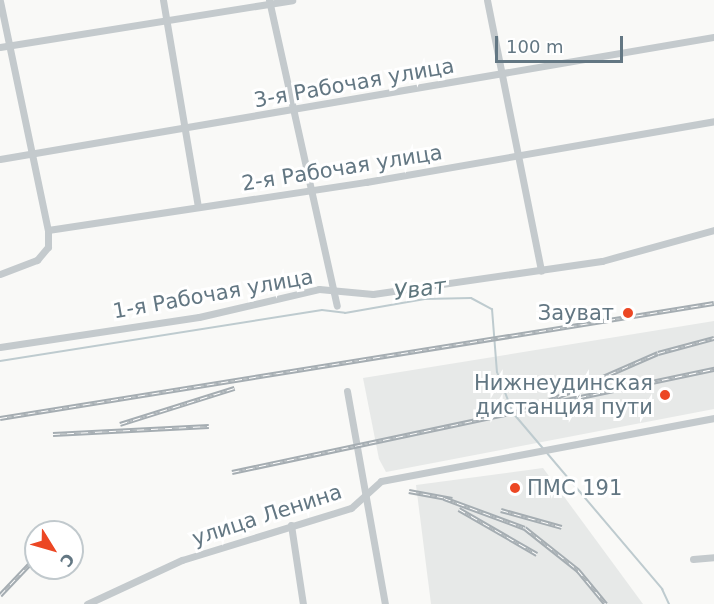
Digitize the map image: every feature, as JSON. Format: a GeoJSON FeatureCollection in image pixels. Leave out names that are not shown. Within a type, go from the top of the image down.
{"type":"FeatureCollection","features":[{"type":"Feature","properties":{"kind":"street"},"geometry":{"type":"LineString","coordinates":[[163,0],[187,128],[198,206]]}},
{"type":"Feature","properties":{"kind":"street"},"geometry":{"type":"LineString","coordinates":[[3,45],[167,22],[269,2],[292,0]]}},
{"type":"Feature","properties":{"kind":"street"},"geometry":{"type":"LineString","coordinates":[[487,0],[505,74],[541,271]]}},
{"type":"Feature","properties":{"kind":"street"},"geometry":{"type":"LineString","coordinates":[[0,1],[3,45],[34,156],[48,230],[48,247],[37,260],[0,274]]}},
{"type":"Feature","properties":{"kind":"street"},"geometry":{"type":"LineString","coordinates":[[269,2],[291,112],[312,190],[337,306]]}},
{"type":"Feature","properties":{"kind":"street","name":"3-я Рабочая улица"},"geometry":{"type":"LineString","coordinates":[[0,159],[34,156],[714,37]]}},
{"type":"Feature","properties":{"kind":"street","name":"2-я Рабочая улица"},"geometry":{"type":"LineString","coordinates":[[48,230],[520,156],[714,121]]}},
{"type":"Feature","properties":{"kind":"street","name":"1-я Рабочая улица"},"geometry":{"type":"LineString","coordinates":[[0,347],[199,317],[319,289],[335,294],[541,271],[603,261],[714,230]]}},
{"type":"Feature","properties":{"kind":"street"},"geometry":{"type":"LineString","coordinates":[[347,391],[363,497],[385,604]]}},
{"type":"Feature","properties":{"kind":"street","name":"улица Ленина"},"geometry":{"type":"LineString","coordinates":[[87,604],[182,560],[351,508],[381,481],[558,445],[714,418]]}},
{"type":"Feature","properties":{"kind":"street"},"geometry":{"type":"LineString","coordinates":[[291,525],[303,604]]}},
{"type":"Feature","properties":{"kind":"street"},"geometry":{"type":"LineString","coordinates":[[693,559],[714,557]]}},
{"type":"Feature","properties":{"kind":"shaded area"},"geometry":{"type":"Polygon","coordinates":[[[714,321],[714,409],[386,472],[379,459],[363,378],[714,321]]]}},
{"type":"Feature","properties":{"kind":"shaded area"},"geometry":{"type":"Polygon","coordinates":[[[543,468],[643,604],[431,604],[416,485],[543,468]]]}},
{"type":"Feature","properties":{"kind":"waterway","name":"Уват"},"geometry":{"type":"LineString","coordinates":[[0,361],[322,310],[345,313],[425,299],[471,298],[492,309],[497,372],[513,413],[662,589],[669,604]]}},
{"type":"Feature","properties":{"kind":"railway"},"geometry":{"type":"LineString","coordinates":[[0,418],[714,303]]}},
{"type":"Feature","properties":{"kind":"railway"},"geometry":{"type":"LineString","coordinates":[[232,472],[532,408],[658,353],[714,338]]}},
{"type":"Feature","properties":{"kind":"railway"},"geometry":{"type":"LineString","coordinates":[[552,403],[714,369]]}},
{"type":"Feature","properties":{"kind":"railway"},"geometry":{"type":"LineString","coordinates":[[120,424],[234,388]]}},
{"type":"Feature","properties":{"kind":"railway"},"geometry":{"type":"LineString","coordinates":[[53,434],[209,426]]}},
{"type":"Feature","properties":{"kind":"railway"},"geometry":{"type":"LineString","coordinates":[[409,491],[452,499]]}},
{"type":"Feature","properties":{"kind":"railway"},"geometry":{"type":"LineString","coordinates":[[444,498],[525,528],[578,570],[606,604]]}},
{"type":"Feature","properties":{"kind":"railway"},"geometry":{"type":"LineString","coordinates":[[459,509],[537,554]]}},
{"type":"Feature","properties":{"kind":"railway"},"geometry":{"type":"LineString","coordinates":[[501,510],[562,527]]}},
{"type":"Feature","properties":{"kind":"railway"},"geometry":{"type":"LineString","coordinates":[[0,595],[24,570]]}},
{"type":"Feature","properties":{"kind":"place","name":"Зауват"},"geometry":{"type":"Point","coordinates":[628,313]}},
{"type":"Feature","properties":{"kind":"place","name":"Нижнеудинская дистанция пути"},"geometry":{"type":"Point","coordinates":[665,395]}},
{"type":"Feature","properties":{"kind":"place","name":"ПМС 191"},"geometry":{"type":"Point","coordinates":[515,488]}}]}
